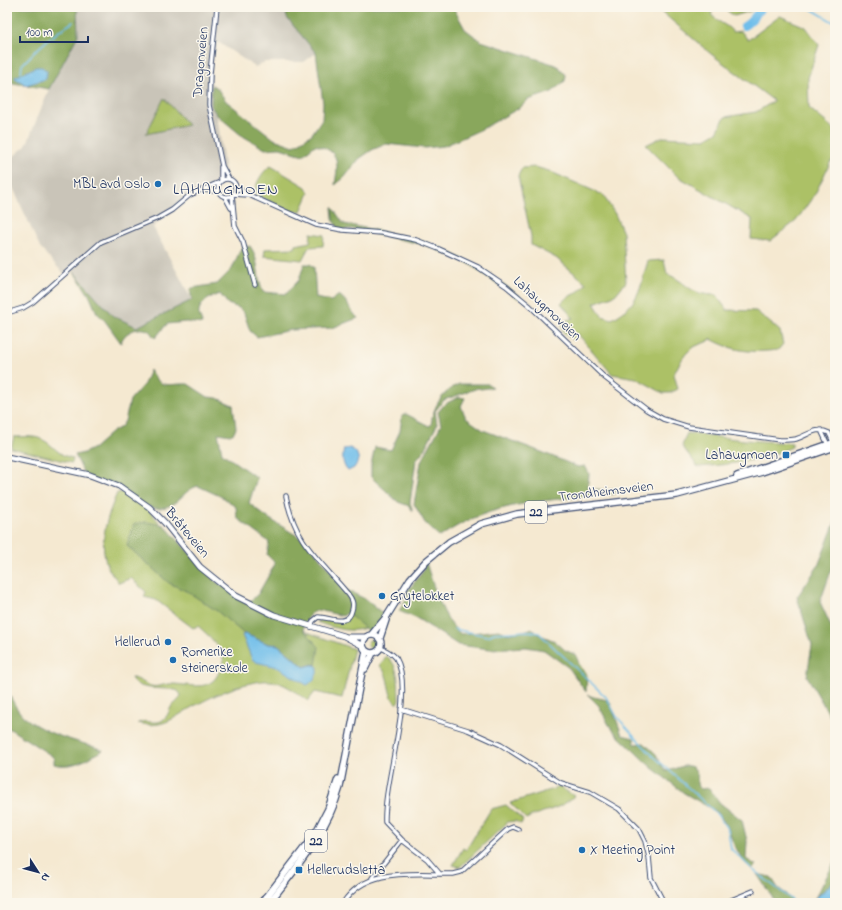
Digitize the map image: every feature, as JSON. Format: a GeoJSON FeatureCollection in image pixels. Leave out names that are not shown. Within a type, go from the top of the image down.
{"type":"FeatureCollection","features":[{"type":"Feature","properties":{"kind":"main road","name":"Trondheimsveien"},"geometry":{"type":"LineString","coordinates":[[372,634],[387,616],[405,585],[426,561],[448,542],[481,524],[517,514],[666,497],[724,482],[833,445]]}},
{"type":"Feature","properties":{"kind":"main road","name":"Bråteveien"},"geometry":{"type":"LineString","coordinates":[[7,457],[90,476],[124,489],[154,511],[200,567],[223,587],[243,600],[267,613],[311,627],[344,636],[366,637]]}},
{"type":"Feature","properties":{"kind":"main road","name":"Trondheimsveien"},"geometry":{"type":"LineString","coordinates":[[380,638],[387,616]]}},
{"type":"Feature","properties":{"kind":"main road","name":"22"},"geometry":{"type":"LineString","coordinates":[[262,903],[269,901],[306,855],[326,824],[338,793],[362,675],[366,637],[372,634]]}},
{"type":"Feature","properties":{"kind":"main road"},"geometry":{"type":"LineString","coordinates":[[372,634],[380,638]]}},
{"type":"Feature","properties":{"kind":"main road","name":"Bråteveien"},"geometry":{"type":"LineString","coordinates":[[344,636],[364,648]]}},
{"type":"Feature","properties":{"kind":"main road","name":"22"},"geometry":{"type":"LineString","coordinates":[[380,638],[381,648]]}},
{"type":"Feature","properties":{"kind":"main road"},"geometry":{"type":"LineString","coordinates":[[364,648],[373,653],[381,648]]}},
{"type":"Feature","properties":{"kind":"main road","name":"22"},"geometry":{"type":"LineString","coordinates":[[362,675],[373,653]]}},
{"type":"Feature","properties":{"kind":"main road"},"geometry":{"type":"LineString","coordinates":[[269,901],[278,903]]}},
{"type":"Feature","properties":{"kind":"street","name":"Dragonveien"},"geometry":{"type":"LineString","coordinates":[[217,7],[209,98],[211,118],[222,166],[229,179]]}},
{"type":"Feature","properties":{"kind":"street","name":"Dragonveien"},"geometry":{"type":"LineString","coordinates":[[220,182],[222,166]]}},
{"type":"Feature","properties":{"kind":"street"},"geometry":{"type":"LineString","coordinates":[[7,313],[22,308],[33,302],[101,242],[158,218],[172,210],[190,196],[229,179],[236,187],[233,195],[232,209],[235,226],[243,242],[255,285]]}},
{"type":"Feature","properties":{"kind":"street"},"geometry":{"type":"LineString","coordinates":[[218,191],[220,182]]}},
{"type":"Feature","properties":{"kind":"street","name":"Lahaugmoveien"},"geometry":{"type":"LineString","coordinates":[[236,187],[249,195],[316,225],[344,230],[376,232],[406,238],[433,246],[478,267],[506,286],[532,307],[579,355],[604,377],[647,410],[671,423],[780,440],[794,439],[820,430]]}},
{"type":"Feature","properties":{"kind":"street"},"geometry":{"type":"LineString","coordinates":[[202,190],[218,191],[225,197],[232,209]]}},
{"type":"Feature","properties":{"kind":"street"},"geometry":{"type":"LineString","coordinates":[[225,197],[233,195]]}},
{"type":"Feature","properties":{"kind":"street","name":"Lahaugmoveien"},"geometry":{"type":"LineString","coordinates":[[233,195],[249,195]]}},
{"type":"Feature","properties":{"kind":"street"},"geometry":{"type":"LineString","coordinates":[[820,430],[829,433],[833,445]]}},
{"type":"Feature","properties":{"kind":"street"},"geometry":{"type":"LineString","coordinates":[[820,430],[833,445]]}},
{"type":"Feature","properties":{"kind":"street"},"geometry":{"type":"LineString","coordinates":[[286,496],[290,516],[301,539],[348,594],[353,604],[351,613],[345,619],[336,621],[318,617],[313,621],[311,627]]}},
{"type":"Feature","properties":{"kind":"street"},"geometry":{"type":"LineString","coordinates":[[381,648],[391,654],[398,663],[401,680],[401,709],[384,813],[386,826],[427,859],[440,874]]}},
{"type":"Feature","properties":{"kind":"street"},"geometry":{"type":"LineString","coordinates":[[401,709],[468,730],[501,745],[561,783],[590,792],[619,810],[628,817],[638,829],[644,841],[649,857],[651,878],[664,903]]}},
{"type":"Feature","properties":{"kind":"street"},"geometry":{"type":"LineString","coordinates":[[372,878],[461,872],[508,829],[513,826],[518,828]]}},
{"type":"Feature","properties":{"kind":"street"},"geometry":{"type":"LineString","coordinates":[[343,903],[352,891],[372,878],[402,840]]}},
{"type":"Feature","properties":{"kind":"street"},"geometry":{"type":"LineString","coordinates":[[724,903],[752,891]]}},
{"type":"Feature","properties":{"kind":"shaded area"},"geometry":{"type":"Polygon","coordinates":[[[77,7],[285,7],[287,18],[316,53],[304,62],[265,62],[255,67],[218,42],[212,64],[211,106],[217,115],[226,180],[198,190],[153,227],[192,300],[137,327],[113,316],[74,271],[66,276],[40,248],[10,181],[10,159],[26,146],[49,89],[78,35],[77,7]]]}},
{"type":"Feature","properties":{"kind":"green space"},"geometry":{"type":"Polygon","coordinates":[[[7,7],[77,7],[78,35],[49,89],[7,82],[7,7]]]}},
{"type":"Feature","properties":{"kind":"green space"},"geometry":{"type":"Polygon","coordinates":[[[285,7],[453,7],[465,29],[481,41],[553,64],[559,67],[566,75],[565,81],[552,92],[528,100],[521,107],[482,129],[444,146],[424,148],[386,144],[372,150],[359,159],[344,178],[335,185],[337,164],[334,154],[330,151],[315,145],[303,155],[280,148],[265,149],[241,135],[217,115],[211,106],[212,85],[217,88],[226,101],[274,139],[294,146],[312,134],[322,119],[323,103],[316,53],[287,18],[285,7]]]}},
{"type":"Feature","properties":{"kind":"green space"},"geometry":{"type":"Polygon","coordinates":[[[656,7],[716,7],[711,14],[713,17],[733,32],[741,31],[748,40],[780,16],[806,27],[819,45],[808,78],[809,108],[835,130],[835,161],[831,161],[815,194],[796,221],[770,241],[751,239],[752,219],[677,176],[646,145],[662,137],[705,139],[717,132],[725,117],[756,112],[774,101],[711,54],[656,7]]]}},
{"type":"Feature","properties":{"kind":"green space"},"geometry":{"type":"Polygon","coordinates":[[[722,7],[755,7],[751,11],[734,16],[722,7]]]}},
{"type":"Feature","properties":{"kind":"green space"},"geometry":{"type":"Polygon","coordinates":[[[164,98],[188,125],[146,134],[164,98]]]}},
{"type":"Feature","properties":{"kind":"green space"},"geometry":{"type":"Polygon","coordinates":[[[271,166],[306,187],[309,193],[301,211],[293,212],[256,195],[255,191],[259,179],[271,166]]]}},
{"type":"Feature","properties":{"kind":"green space"},"geometry":{"type":"Polygon","coordinates":[[[535,167],[549,171],[603,195],[615,214],[623,233],[626,282],[615,295],[594,303],[602,316],[612,319],[628,308],[640,288],[648,261],[664,260],[667,274],[694,291],[716,295],[727,310],[756,311],[780,331],[783,344],[778,350],[752,351],[728,347],[711,339],[692,348],[686,354],[674,374],[678,389],[670,393],[663,393],[636,378],[612,374],[577,333],[575,338],[572,340],[564,333],[561,325],[564,321],[573,318],[561,303],[581,290],[586,283],[556,258],[531,245],[531,236],[518,176],[522,168],[535,167]]]}},
{"type":"Feature","properties":{"kind":"green space"},"geometry":{"type":"Polygon","coordinates":[[[332,207],[344,224],[414,239],[447,251],[480,269],[500,282],[520,296],[519,299],[468,263],[425,245],[352,229],[338,230],[333,219],[332,207]]]}},
{"type":"Feature","properties":{"kind":"green space"},"geometry":{"type":"Polygon","coordinates":[[[311,233],[324,235],[323,246],[309,247],[302,260],[264,256],[265,249],[295,248],[296,245],[310,242],[311,233]]]}},
{"type":"Feature","properties":{"kind":"green space"},"geometry":{"type":"Polygon","coordinates":[[[250,246],[257,262],[259,280],[263,292],[286,294],[299,280],[304,264],[310,264],[314,267],[316,298],[331,301],[339,295],[345,300],[358,318],[332,328],[291,330],[257,337],[250,331],[244,313],[239,308],[228,304],[220,294],[213,296],[201,306],[199,313],[202,324],[186,322],[167,324],[155,338],[145,329],[137,329],[128,333],[122,339],[121,343],[105,321],[97,313],[89,295],[74,272],[113,316],[137,327],[192,300],[190,290],[192,288],[217,284],[232,269],[241,248],[250,246]]]}},
{"type":"Feature","properties":{"kind":"green space"},"geometry":{"type":"Polygon","coordinates":[[[150,370],[154,377],[162,383],[171,385],[188,384],[208,397],[217,398],[233,405],[236,428],[234,433],[230,435],[218,433],[222,453],[257,478],[249,503],[265,516],[307,542],[345,589],[365,599],[386,616],[373,635],[347,613],[343,616],[318,610],[310,614],[303,629],[319,647],[316,665],[313,664],[304,667],[278,645],[268,644],[244,634],[217,611],[188,592],[169,583],[127,546],[134,524],[146,522],[164,525],[215,581],[249,602],[258,594],[274,566],[274,562],[267,555],[269,542],[237,518],[236,507],[224,498],[198,486],[194,487],[171,505],[163,508],[155,508],[142,504],[124,491],[114,486],[86,478],[75,455],[84,453],[94,448],[112,432],[121,427],[125,421],[130,400],[144,384],[150,370]]]}},
{"type":"Feature","properties":{"kind":"green space"},"geometry":{"type":"Polygon","coordinates":[[[459,384],[488,384],[493,387],[478,388],[444,400],[435,411],[437,425],[424,450],[416,460],[410,503],[413,511],[409,506],[398,502],[371,477],[371,465],[375,447],[391,450],[400,431],[402,416],[406,414],[429,426],[431,425],[432,418],[439,400],[453,387],[459,384]]]}},
{"type":"Feature","properties":{"kind":"green space"},"geometry":{"type":"Polygon","coordinates":[[[459,397],[465,398],[461,406],[466,418],[483,430],[578,467],[585,466],[589,473],[588,489],[616,490],[615,494],[546,500],[502,509],[459,525],[440,537],[425,523],[414,504],[421,462],[441,425],[438,412],[445,404],[459,397]]]}},
{"type":"Feature","properties":{"kind":"green space"},"geometry":{"type":"Polygon","coordinates":[[[687,433],[744,440],[792,443],[792,447],[758,459],[698,467],[682,446],[687,433]]]}},
{"type":"Feature","properties":{"kind":"green space"},"geometry":{"type":"Polygon","coordinates":[[[14,437],[40,438],[60,453],[73,458],[72,463],[11,448],[14,437]]]}},
{"type":"Feature","properties":{"kind":"green space"},"geometry":{"type":"Polygon","coordinates":[[[123,492],[145,506],[215,586],[293,627],[354,649],[342,698],[315,692],[308,701],[280,683],[258,681],[216,695],[164,723],[148,725],[138,723],[145,721],[162,721],[181,695],[178,691],[140,686],[131,678],[154,686],[170,684],[202,686],[214,680],[218,675],[221,666],[224,665],[221,653],[215,643],[198,626],[193,628],[156,600],[144,597],[146,592],[131,578],[119,583],[109,570],[104,556],[105,528],[117,493],[123,492]]]}},
{"type":"Feature","properties":{"kind":"green space"},"geometry":{"type":"Polygon","coordinates":[[[835,522],[835,560],[820,602],[835,635],[835,725],[807,676],[812,645],[797,597],[818,566],[835,522]]]}},
{"type":"Feature","properties":{"kind":"green space"},"geometry":{"type":"Polygon","coordinates":[[[424,561],[426,562],[435,591],[444,612],[455,629],[461,634],[499,630],[509,634],[532,628],[538,634],[555,641],[565,650],[576,655],[579,664],[587,675],[586,692],[569,668],[544,650],[526,647],[490,649],[458,645],[418,619],[399,611],[408,596],[407,592],[424,570],[424,561]]]}},
{"type":"Feature","properties":{"kind":"green space"},"geometry":{"type":"Polygon","coordinates":[[[358,607],[368,627],[349,630],[336,628],[317,622],[323,619],[342,622],[358,607]]]}},
{"type":"Feature","properties":{"kind":"green space"},"geometry":{"type":"Polygon","coordinates":[[[372,639],[377,644],[372,649],[367,644],[372,639]]]}},
{"type":"Feature","properties":{"kind":"green space"},"geometry":{"type":"Polygon","coordinates":[[[386,656],[391,660],[396,670],[399,700],[397,704],[391,696],[386,675],[380,666],[386,656]]]}},
{"type":"Feature","properties":{"kind":"green space"},"geometry":{"type":"Polygon","coordinates":[[[7,689],[18,710],[32,723],[62,737],[103,750],[86,760],[73,764],[54,764],[54,759],[52,756],[7,727],[7,689]]]}},
{"type":"Feature","properties":{"kind":"green space"},"geometry":{"type":"Polygon","coordinates":[[[587,694],[610,702],[622,735],[634,738],[635,744],[644,743],[656,754],[667,771],[684,766],[695,769],[698,787],[701,789],[709,788],[720,803],[742,820],[747,841],[746,859],[756,865],[752,869],[744,862],[734,845],[727,826],[717,812],[684,793],[651,767],[617,735],[609,725],[599,706],[587,694]]]}},
{"type":"Feature","properties":{"kind":"green space"},"geometry":{"type":"Polygon","coordinates":[[[560,787],[574,796],[563,805],[526,819],[510,803],[560,787]]]}},
{"type":"Feature","properties":{"kind":"green space"},"geometry":{"type":"Polygon","coordinates":[[[506,805],[523,820],[521,824],[515,821],[508,822],[460,867],[453,865],[463,848],[466,850],[491,809],[506,805]]]}},
{"type":"Feature","properties":{"kind":"green space"},"geometry":{"type":"Polygon","coordinates":[[[835,861],[835,880],[814,900],[835,861]]]}},
{"type":"Feature","properties":{"kind":"green space"},"geometry":{"type":"Polygon","coordinates":[[[757,874],[771,877],[778,888],[794,903],[776,903],[757,874]]]}},
{"type":"Feature","properties":{"kind":"water"},"geometry":{"type":"Polygon","coordinates":[[[36,67],[42,67],[47,71],[46,79],[26,85],[15,78],[15,77],[36,67]]]}},
{"type":"Feature","properties":{"kind":"water"},"geometry":{"type":"Polygon","coordinates":[[[350,448],[356,452],[359,460],[354,468],[348,471],[343,460],[343,455],[344,449],[350,448]]]}},
{"type":"Feature","properties":{"kind":"water"},"geometry":{"type":"Polygon","coordinates":[[[245,634],[268,644],[278,645],[304,667],[315,665],[318,667],[318,670],[315,678],[307,685],[277,667],[256,662],[252,659],[242,635],[245,634]]]}},
{"type":"Feature","properties":{"kind":"water"},"geometry":{"type":"Polygon","coordinates":[[[835,880],[835,903],[812,903],[814,900],[835,880]]]}},
{"type":"Feature","properties":{"kind":"waterway"},"geometry":{"type":"LineString","coordinates":[[744,26],[750,22],[763,7]]}},
{"type":"Feature","properties":{"kind":"waterway"},"geometry":{"type":"LineString","coordinates":[[808,7],[835,23]]}},
{"type":"Feature","properties":{"kind":"waterway"},"geometry":{"type":"LineString","coordinates":[[21,73],[22,65],[33,53],[52,36],[73,22]]}},
{"type":"Feature","properties":{"kind":"waterway"},"geometry":{"type":"LineString","coordinates":[[7,87],[11,82]]}},
{"type":"Feature","properties":{"kind":"waterway"},"geometry":{"type":"LineString","coordinates":[[454,629],[488,636],[494,633],[528,631],[539,633],[606,697],[617,717],[648,751],[716,813],[728,830],[731,849],[752,869],[796,903]]}},
{"type":"Feature","properties":{"kind":"place","name":"MBL avd Oslo"},"geometry":{"type":"Point","coordinates":[158,184]}},
{"type":"Feature","properties":{"kind":"place","name":"Lahaugmoen"},"geometry":{"type":"Point","coordinates":[786,455]}},
{"type":"Feature","properties":{"kind":"place","name":"Grytelokket"},"geometry":{"type":"Point","coordinates":[382,596]}},
{"type":"Feature","properties":{"kind":"place","name":"Hellerud"},"geometry":{"type":"Point","coordinates":[168,642]}},
{"type":"Feature","properties":{"kind":"place","name":"Romerike steinerskole"},"geometry":{"type":"Point","coordinates":[173,660]}},
{"type":"Feature","properties":{"kind":"place","name":"X Meeting Point"},"geometry":{"type":"Point","coordinates":[582,850]}},
{"type":"Feature","properties":{"kind":"place","name":"Hellerudsletta"},"geometry":{"type":"Point","coordinates":[299,870]}},
{"type":"Feature","properties":{"kind":"district","name":"LAHAUGMOEN"},"geometry":{"type":"Point","coordinates":[226,190]}}]}
